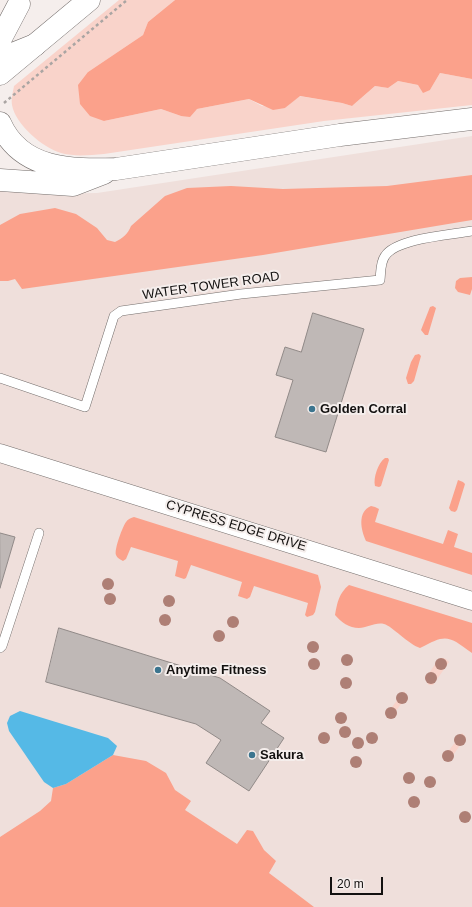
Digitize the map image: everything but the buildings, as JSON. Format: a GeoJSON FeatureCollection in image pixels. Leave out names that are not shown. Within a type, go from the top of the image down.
{"type":"FeatureCollection","features":[{"type":"Feature","properties":{"kind":"main road"},"geometry":{"type":"LineString","coordinates":[[0,74],[89,0]]}},
{"type":"Feature","properties":{"kind":"main road"},"geometry":{"type":"LineString","coordinates":[[0,17],[22,2]]}},
{"type":"Feature","properties":{"kind":"main road"},"geometry":{"type":"LineString","coordinates":[[0,40],[22,2]]}},
{"type":"Feature","properties":{"kind":"main road"},"geometry":{"type":"LineString","coordinates":[[0,59],[35,45]]}},
{"type":"Feature","properties":{"kind":"main road"},"geometry":{"type":"LineString","coordinates":[[0,123],[8,137],[15,145],[40,162],[56,167],[87,169],[116,168],[340,135],[472,119]]}},
{"type":"Feature","properties":{"kind":"main road"},"geometry":{"type":"LineString","coordinates":[[0,180],[73,185],[116,168]]}},
{"type":"Feature","properties":{"kind":"street","name":"CYPRESS EDGE DRIVE"},"geometry":{"type":"LineString","coordinates":[[0,453],[472,601]]}},
{"type":"Feature","properties":{"kind":"lane","name":"WATER TOWER ROAD"},"geometry":{"type":"LineString","coordinates":[[0,378],[85,407],[114,316],[121,311],[241,294],[380,280],[382,263],[390,250],[402,244],[417,240],[472,231]]}},
{"type":"Feature","properties":{"kind":"lane"},"geometry":{"type":"LineString","coordinates":[[0,648],[2,646],[39,533]]}},
{"type":"Feature","properties":{"kind":"path"},"geometry":{"type":"LineString","coordinates":[[0,106],[128,0]]}},
{"type":"Feature","properties":{"kind":"shaded area"},"geometry":{"type":"Polygon","coordinates":[[[119,0],[175,0],[148,22],[143,35],[88,72],[104,121],[161,109],[181,116],[197,109],[249,99],[262,106],[285,108],[299,96],[352,106],[375,86],[388,88],[398,81],[418,85],[430,90],[440,73],[472,79],[472,105],[324,121],[104,154],[72,155],[61,153],[38,141],[18,120],[12,105],[14,86],[119,0]]]}},
{"type":"Feature","properties":{"kind":"shaded area"},"geometry":{"type":"Polygon","coordinates":[[[175,0],[472,0],[472,79],[440,73],[430,90],[423,93],[418,85],[398,81],[388,88],[375,86],[352,106],[300,96],[285,108],[273,110],[249,99],[197,109],[190,117],[181,116],[161,109],[104,121],[90,116],[80,104],[78,85],[88,72],[143,35],[148,22],[175,0]]]}},
{"type":"Feature","properties":{"kind":"shaded area"},"geometry":{"type":"Polygon","coordinates":[[[472,136],[472,907],[0,907],[0,190],[49,194],[97,193],[472,136]]]}},
{"type":"Feature","properties":{"kind":"shaded area"},"geometry":{"type":"Polygon","coordinates":[[[472,175],[472,220],[263,255],[22,289],[15,279],[0,281],[0,225],[20,214],[55,208],[76,214],[97,228],[107,240],[115,242],[125,236],[131,226],[165,196],[187,188],[231,186],[283,189],[387,186],[472,175]]]}},
{"type":"Feature","properties":{"kind":"shaded area"},"geometry":{"type":"Polygon","coordinates":[[[472,277],[472,289],[470,295],[458,292],[455,288],[456,281],[460,278],[472,277]]]}},
{"type":"Feature","properties":{"kind":"shaded area"},"geometry":{"type":"Polygon","coordinates":[[[433,306],[436,308],[428,335],[425,335],[421,330],[430,307],[433,306]]]}},
{"type":"Feature","properties":{"kind":"shaded area"},"geometry":{"type":"Polygon","coordinates":[[[419,354],[421,356],[414,381],[411,384],[408,384],[406,378],[411,362],[415,355],[419,354]]]}},
{"type":"Feature","properties":{"kind":"shaded area"},"geometry":{"type":"Polygon","coordinates":[[[385,458],[388,458],[389,460],[381,486],[375,486],[377,471],[380,463],[385,458]]]}},
{"type":"Feature","properties":{"kind":"shaded area"},"geometry":{"type":"Polygon","coordinates":[[[458,480],[465,484],[457,510],[455,512],[451,511],[449,508],[458,480]]]}},
{"type":"Feature","properties":{"kind":"shaded area"},"geometry":{"type":"Polygon","coordinates":[[[371,506],[379,509],[375,522],[443,544],[448,530],[458,534],[454,547],[472,553],[472,575],[366,541],[361,522],[364,512],[371,506]]]}},
{"type":"Feature","properties":{"kind":"shaded area"},"geometry":{"type":"Polygon","coordinates":[[[134,517],[318,575],[321,587],[315,612],[313,615],[307,617],[305,615],[308,603],[254,586],[250,597],[247,599],[238,596],[242,582],[191,565],[186,578],[184,579],[175,576],[178,561],[131,547],[126,559],[123,561],[116,555],[117,543],[126,522],[134,517]]]}},
{"type":"Feature","properties":{"kind":"shaded area"},"geometry":{"type":"Polygon","coordinates":[[[349,585],[472,623],[472,653],[447,638],[436,640],[420,648],[410,643],[384,624],[359,628],[346,624],[335,615],[341,595],[349,585]]]}},
{"type":"Feature","properties":{"kind":"shaded area"},"geometry":{"type":"Polygon","coordinates":[[[443,658],[449,662],[433,685],[429,685],[427,683],[427,676],[438,660],[443,658]]]}},
{"type":"Feature","properties":{"kind":"shaded area"},"geometry":{"type":"Polygon","coordinates":[[[404,691],[407,696],[390,719],[386,717],[386,715],[404,691]]]}},
{"type":"Feature","properties":{"kind":"shaded area"},"geometry":{"type":"Polygon","coordinates":[[[462,733],[466,737],[451,758],[447,761],[444,757],[462,733]]]}},
{"type":"Feature","properties":{"kind":"shaded area"},"geometry":{"type":"Polygon","coordinates":[[[113,755],[146,761],[166,773],[175,790],[191,801],[185,810],[237,844],[247,830],[253,831],[264,850],[276,861],[269,873],[314,907],[0,907],[0,837],[40,811],[51,801],[53,788],[66,784],[113,755]]]}},
{"type":"Feature","properties":{"kind":"water"},"geometry":{"type":"Polygon","coordinates":[[[20,711],[108,738],[117,746],[113,755],[66,784],[53,788],[44,782],[9,731],[7,723],[10,716],[20,711]]]}},
{"type":"Feature","properties":{"kind":"place","name":"Golden Corral"},"geometry":{"type":"Point","coordinates":[312,409]}},
{"type":"Feature","properties":{"kind":"place","name":"Anytime Fitness"},"geometry":{"type":"Point","coordinates":[158,670]}},
{"type":"Feature","properties":{"kind":"place","name":"Sakura"},"geometry":{"type":"Point","coordinates":[252,755]}}]}
